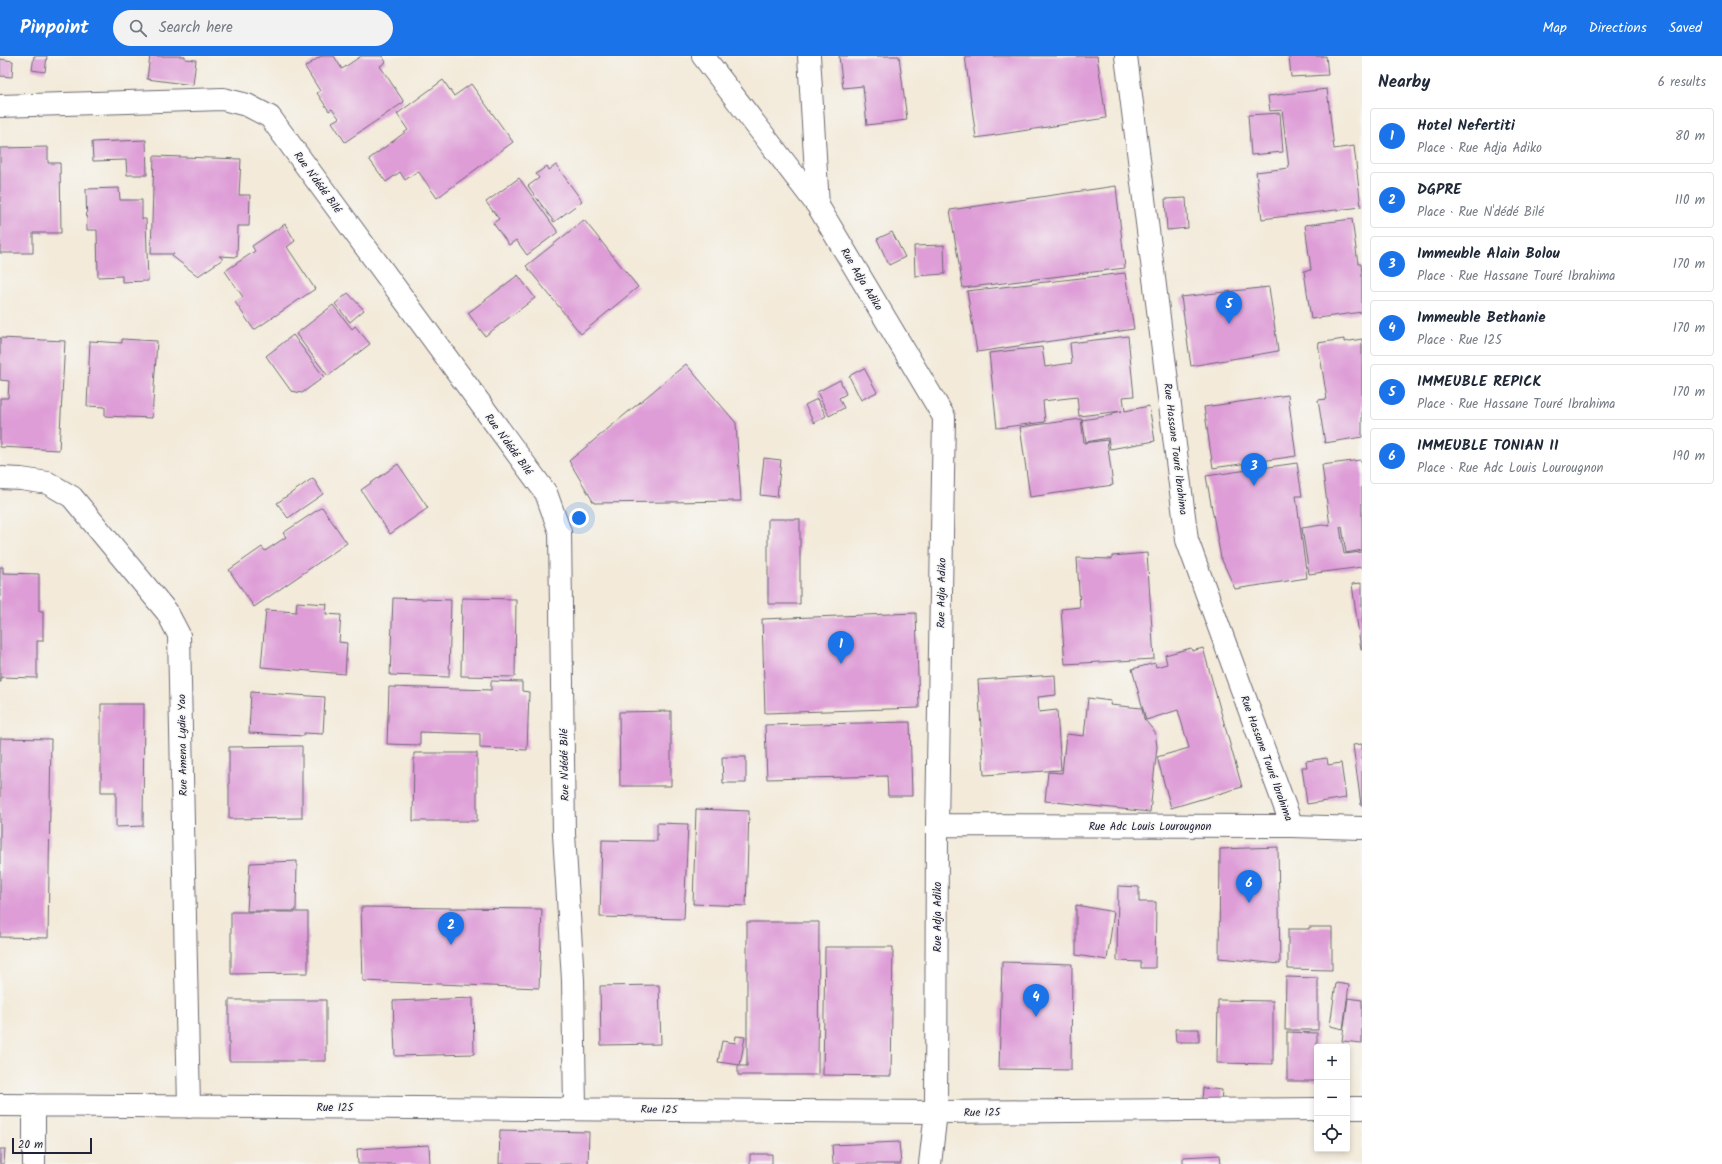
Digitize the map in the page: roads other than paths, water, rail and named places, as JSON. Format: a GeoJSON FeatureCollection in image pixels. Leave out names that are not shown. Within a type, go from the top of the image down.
{"type":"FeatureCollection","features":[{"type":"Feature","properties":{"kind":"street"},"geometry":{"type":"LineString","coordinates":[[703,56],[818,206]]}},
{"type":"Feature","properties":{"kind":"street","name":"Rue Adja Adiko"},"geometry":{"type":"LineString","coordinates":[[809,56],[818,206],[944,417],[937,825],[936,1112],[930,1164]]}},
{"type":"Feature","properties":{"kind":"street","name":"Rue Hassane Touré Ibrahima"},"geometry":{"type":"LineString","coordinates":[[1126,56],[1187,540],[1292,826]]}},
{"type":"Feature","properties":{"kind":"street","name":"Rue N'dédé Bilé"},"geometry":{"type":"LineString","coordinates":[[0,106],[223,99],[247,105],[270,117],[546,493],[560,532],[564,834],[573,980],[575,1108]]}},
{"type":"Feature","properties":{"kind":"street","name":"Rue Amena Lydie Yao"},"geometry":{"type":"LineString","coordinates":[[0,478],[48,483],[72,497],[167,612],[179,635],[189,1106]]}},
{"type":"Feature","properties":{"kind":"street","name":"Rue Adc Louis Lourougnon"},"geometry":{"type":"LineString","coordinates":[[937,825],[1292,826],[1362,828]]}},
{"type":"Feature","properties":{"kind":"street","name":"Rue I25"},"geometry":{"type":"LineString","coordinates":[[0,1105],[575,1108],[936,1112],[1314,1108]]}},
{"type":"Feature","properties":{"kind":"street"},"geometry":{"type":"LineString","coordinates":[[34,1105],[34,1164]]}},
{"type":"Feature","properties":{"kind":"street"},"geometry":{"type":"LineString","coordinates":[[1350,1108],[1362,1108]]}},
{"type":"Feature","properties":{"kind":"place","name":"IMMEUBLE REPICK"},"geometry":{"type":"Point","coordinates":[1229,324]}},
{"type":"Feature","properties":{"kind":"place","name":"Immeuble Alain Bolou"},"geometry":{"type":"Point","coordinates":[1254,486]}},
{"type":"Feature","properties":{"kind":"place","name":"Hotel Nefertiti"},"geometry":{"type":"Point","coordinates":[841,664]}},
{"type":"Feature","properties":{"kind":"place","name":"IMMEUBLE TONIAN II"},"geometry":{"type":"Point","coordinates":[1249,903]}},
{"type":"Feature","properties":{"kind":"place","name":"DGPRE"},"geometry":{"type":"Point","coordinates":[451,945]}},
{"type":"Feature","properties":{"kind":"place","name":"Immeuble Bethanie"},"geometry":{"type":"Point","coordinates":[1036,1017]}}]}
